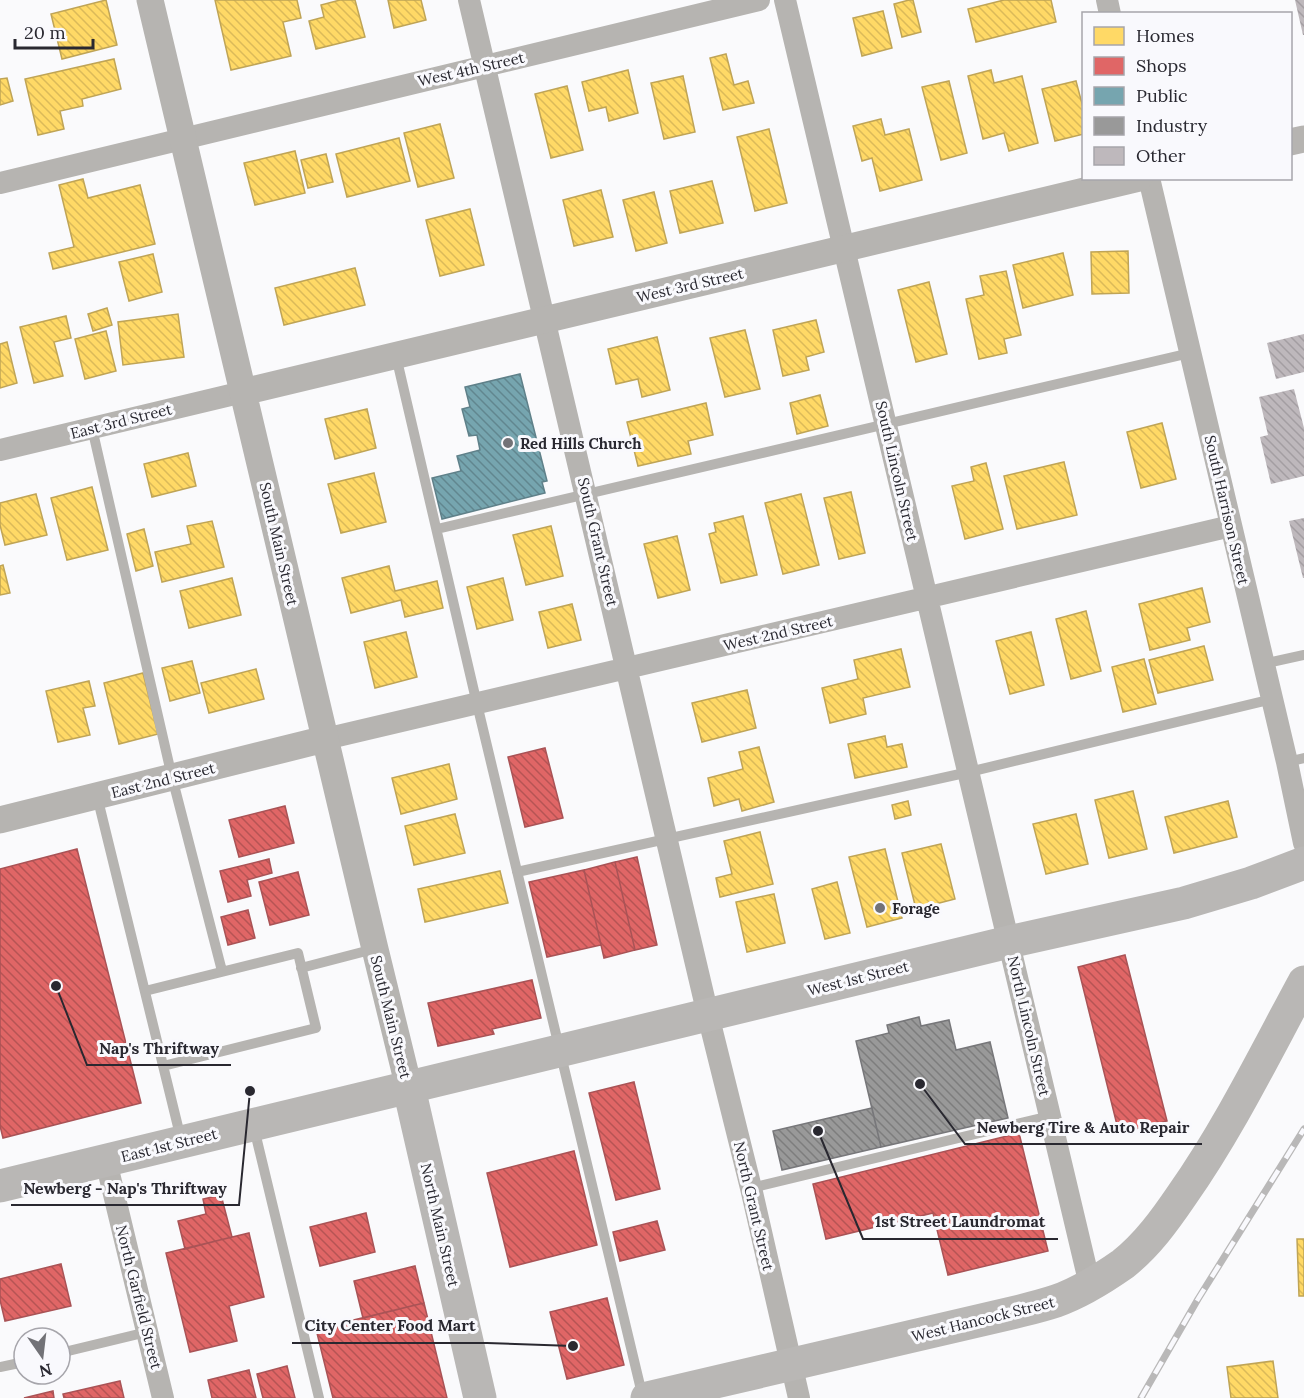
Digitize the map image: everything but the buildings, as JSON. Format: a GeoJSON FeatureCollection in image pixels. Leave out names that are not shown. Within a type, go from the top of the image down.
{"type":"FeatureCollection","features":[{"type":"Feature","properties":{"kind":"main road","name":"West 1st Street"},"geometry":{"type":"LineString","coordinates":[[409,1088],[1009,942],[1184,903],[1251,883],[1304,863]]}},
{"type":"Feature","properties":{"kind":"main road","name":"West Hancock Street"},"geometry":{"type":"LineString","coordinates":[[645,1398],[1020,1311],[1057,1301],[1090,1285],[1124,1263],[1148,1240],[1166,1218],[1194,1178],[1233,1114],[1304,981]]}},
{"type":"Feature","properties":{"kind":"main road","name":"East 1st Street"},"geometry":{"type":"LineString","coordinates":[[0,1186],[409,1088]]}},
{"type":"Feature","properties":{"kind":"main road","name":"North Main Street"},"geometry":{"type":"LineString","coordinates":[[409,1088],[480,1398]]}},
{"type":"Feature","properties":{"kind":"street","name":"South Main Street"},"geometry":{"type":"LineString","coordinates":[[150,0],[409,1088]]}},
{"type":"Feature","properties":{"kind":"street","name":"South Grant Street"},"geometry":{"type":"LineString","coordinates":[[469,0],[708,1015]]}},
{"type":"Feature","properties":{"kind":"street","name":"West 4th Street"},"geometry":{"type":"LineString","coordinates":[[0,183],[759,0]]}},
{"type":"Feature","properties":{"kind":"street","name":"South Lincoln Street"},"geometry":{"type":"LineString","coordinates":[[785,0],[1009,942]]}},
{"type":"Feature","properties":{"kind":"street","name":"West 3rd Street"},"geometry":{"type":"LineString","coordinates":[[243,392],[1130,180]]}},
{"type":"Feature","properties":{"kind":"street","name":"South Harrison Street"},"geometry":{"type":"LineString","coordinates":[[1149,180],[1263,664],[1272,699],[1295,760],[1304,843]]}},
{"type":"Feature","properties":{"kind":"street","name":"East 3rd Street"},"geometry":{"type":"LineString","coordinates":[[0,450],[243,392]]}},
{"type":"Feature","properties":{"kind":"street","name":"West 2nd Street"},"geometry":{"type":"LineString","coordinates":[[325,739],[1231,526]]}},
{"type":"Feature","properties":{"kind":"street","name":"East 2nd Street"},"geometry":{"type":"LineString","coordinates":[[0,820],[325,739]]}},
{"type":"Feature","properties":{"kind":"street","name":"North Lincoln Street"},"geometry":{"type":"LineString","coordinates":[[1009,942],[1090,1285]]}},
{"type":"Feature","properties":{"kind":"street","name":"North Grant Street"},"geometry":{"type":"LineString","coordinates":[[708,1015],[751,1188],[799,1398]]}},
{"type":"Feature","properties":{"kind":"street","name":"North Garfield Street"},"geometry":{"type":"LineString","coordinates":[[106,1161],[163,1398]]}},
{"type":"Feature","properties":{"kind":"lane"},"geometry":{"type":"LineString","coordinates":[[436,529],[1190,353]]}},
{"type":"Feature","properties":{"kind":"lane"},"geometry":{"type":"LineString","coordinates":[[396,355],[477,704],[645,1398]]}},
{"type":"Feature","properties":{"kind":"lane"},"geometry":{"type":"LineString","coordinates":[[92,428],[172,777],[222,971]]}},
{"type":"Feature","properties":{"kind":"lane"},"geometry":{"type":"LineString","coordinates":[[1263,664],[1304,655]]}},
{"type":"Feature","properties":{"kind":"lane"},"geometry":{"type":"LineString","coordinates":[[518,872],[969,772],[1272,699]]}},
{"type":"Feature","properties":{"kind":"lane"},"geometry":{"type":"LineString","coordinates":[[97,796],[182,1142]]}},
{"type":"Feature","properties":{"kind":"lane"},"geometry":{"type":"LineString","coordinates":[[301,968],[375,949]]}},
{"type":"Feature","properties":{"kind":"lane"},"geometry":{"type":"LineString","coordinates":[[145,991],[298,953],[316,1028],[163,1066]]}},
{"type":"Feature","properties":{"kind":"lane"},"geometry":{"type":"LineString","coordinates":[[751,1188],[1050,1116]]}},
{"type":"Feature","properties":{"kind":"lane"},"geometry":{"type":"LineString","coordinates":[[254,1125],[320,1398]]}},
{"type":"Feature","properties":{"kind":"lane"},"geometry":{"type":"LineString","coordinates":[[72,1350],[147,1332]]}},
{"type":"Feature","properties":{"kind":"railway"},"geometry":{"type":"LineString","coordinates":[[1141,1398],[1198,1299],[1304,1129]]}},
{"type":"Feature","properties":{"kind":"place","name":"Red Hills Church"},"geometry":{"type":"Point","coordinates":[508,443]}},
{"type":"Feature","properties":{"kind":"place","name":"Forage"},"geometry":{"type":"Point","coordinates":[880,908]}},
{"type":"Feature","properties":{"kind":"place","name":"Nap's Thriftway"},"geometry":{"type":"Point","coordinates":[56,986]}},
{"type":"Feature","properties":{"kind":"place","name":"Newberg Tire & Auto Repair"},"geometry":{"type":"Point","coordinates":[920,1084]}},
{"type":"Feature","properties":{"kind":"place","name":"Newberg - Nap's Thriftway"},"geometry":{"type":"Point","coordinates":[250,1091]}},
{"type":"Feature","properties":{"kind":"place","name":"1st Street Laundromat"},"geometry":{"type":"Point","coordinates":[818,1131]}},
{"type":"Feature","properties":{"kind":"place","name":"City Center Food Mart"},"geometry":{"type":"Point","coordinates":[573,1346]}}]}
